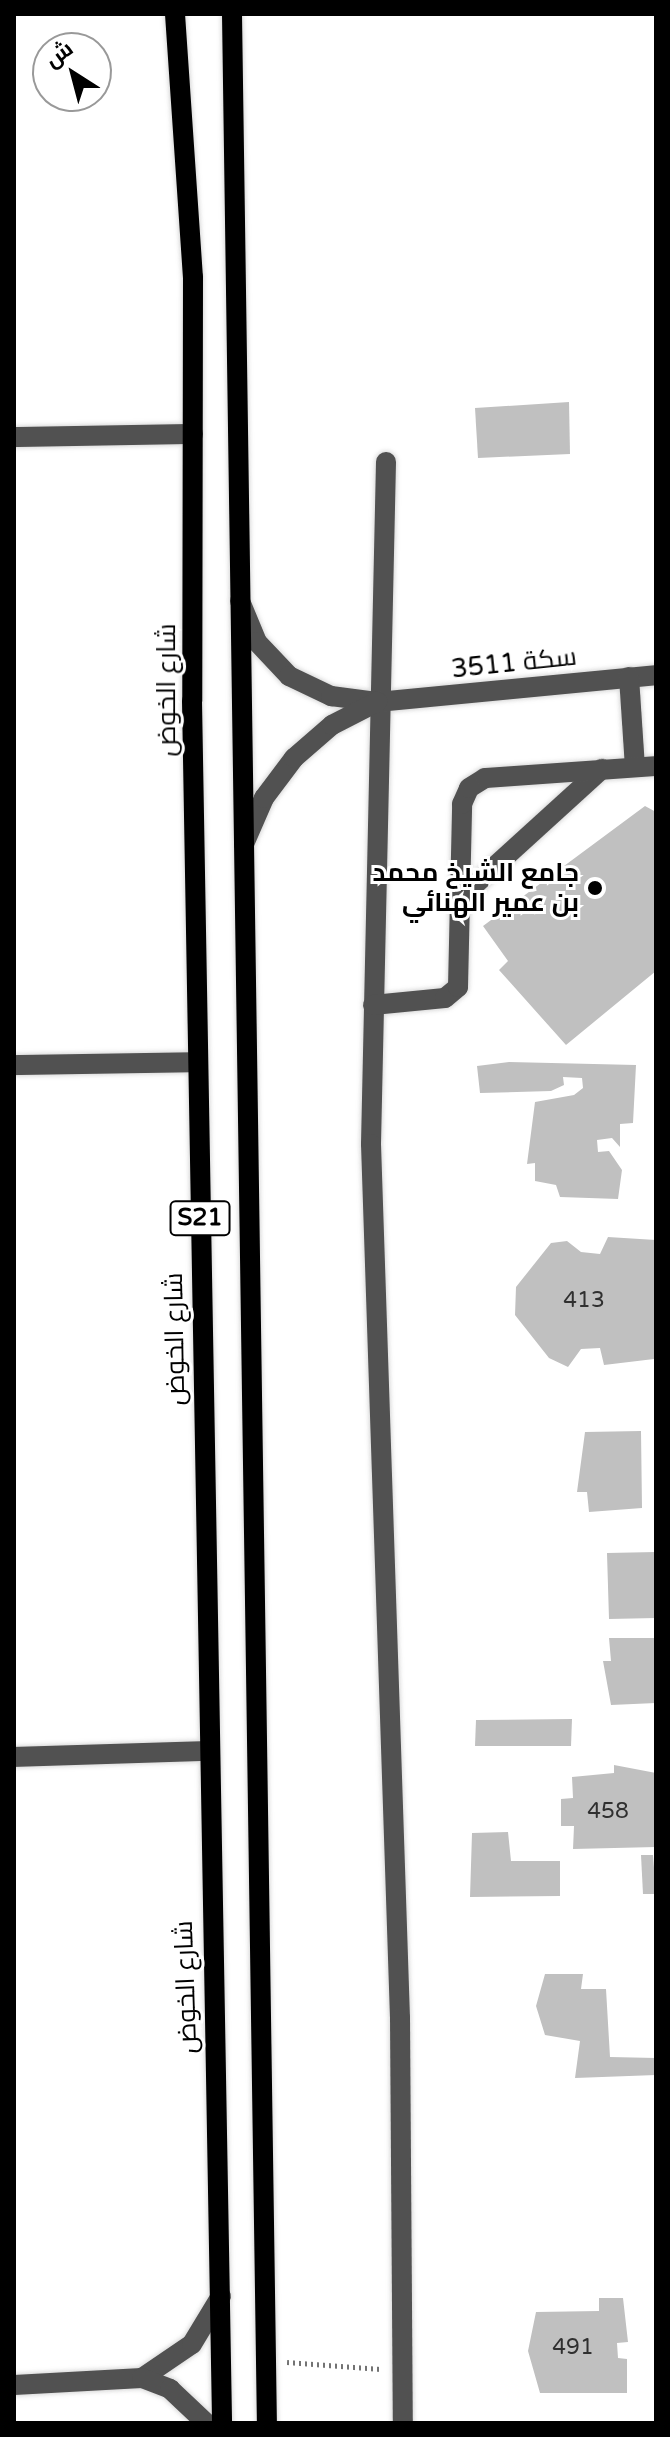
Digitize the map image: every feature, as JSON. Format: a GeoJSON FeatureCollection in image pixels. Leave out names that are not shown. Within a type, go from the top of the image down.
{"type":"FeatureCollection","features":[{"type":"Feature","properties":{"kind":"main road","name":"شارع الخوض"},"geometry":{"type":"LineString","coordinates":[[175,14],[193,277],[198,1062],[207,1751],[223,2292],[222,2423]]}},
{"type":"Feature","properties":{"kind":"main road","name":"S21"},"geometry":{"type":"LineString","coordinates":[[232,14],[241,297],[239,600],[267,2423]]}},
{"type":"Feature","properties":{"kind":"street"},"geometry":{"type":"LineString","coordinates":[[14,437],[193,434]]}},
{"type":"Feature","properties":{"kind":"street"},"geometry":{"type":"LineString","coordinates":[[386,462],[377,702],[373,1005],[403,2423]]}},
{"type":"Feature","properties":{"kind":"street"},"geometry":{"type":"LineString","coordinates":[[239,600],[257,642],[289,676],[331,696],[377,702]]}},
{"type":"Feature","properties":{"kind":"street","name":"سكة 3511"},"geometry":{"type":"LineString","coordinates":[[377,702],[656,675]]}},
{"type":"Feature","properties":{"kind":"street"},"geometry":{"type":"LineString","coordinates":[[629,677],[635,767]]}},
{"type":"Feature","properties":{"kind":"street"},"geometry":{"type":"LineString","coordinates":[[244,844],[264,798],[294,758],[332,725],[377,702]]}},
{"type":"Feature","properties":{"kind":"street"},"geometry":{"type":"LineString","coordinates":[[373,1005],[445,998],[458,987],[462,804],[469,788],[485,778],[656,766]]}},
{"type":"Feature","properties":{"kind":"street"},"geometry":{"type":"LineString","coordinates":[[460,898],[602,769]]}},
{"type":"Feature","properties":{"kind":"street"},"geometry":{"type":"LineString","coordinates":[[14,1065],[198,1062]]}},
{"type":"Feature","properties":{"kind":"street"},"geometry":{"type":"LineString","coordinates":[[14,1757],[207,1751]]}},
{"type":"Feature","properties":{"kind":"street"},"geometry":{"type":"LineString","coordinates":[[142,2378],[192,2344],[223,2292]]}},
{"type":"Feature","properties":{"kind":"street"},"geometry":{"type":"LineString","coordinates":[[14,2385],[142,2378],[170,2389],[206,2423]]}},
{"type":"Feature","properties":{"kind":"path"},"geometry":{"type":"LineString","coordinates":[[266,2361],[403,2370]]}},
{"type":"Feature","properties":{"kind":"building"},"geometry":{"type":"Polygon","coordinates":[[[569,402],[570,454],[478,458],[475,408],[569,402]]]}},
{"type":"Feature","properties":{"kind":"building","name":"جامع الشيخ محمد بن عمير الهنائي"},"geometry":{"type":"Polygon","coordinates":[[[645,806],[656,812],[656,971],[566,1045],[499,970],[508,961],[483,926],[645,806]]]}},
{"type":"Feature","properties":{"kind":"building"},"geometry":{"type":"Polygon","coordinates":[[[509,1062],[636,1065],[633,1123],[620,1124],[620,1147],[612,1138],[597,1140],[598,1152],[609,1151],[622,1170],[618,1199],[560,1197],[556,1185],[535,1181],[535,1163],[527,1164],[535,1102],[574,1095],[583,1088],[582,1078],[563,1077],[564,1085],[551,1091],[480,1093],[477,1066],[509,1062]]]}},
{"type":"Feature","properties":{"kind":"building"},"geometry":{"type":"Polygon","coordinates":[[[608,1237],[656,1240],[654,1359],[604,1365],[600,1348],[581,1349],[568,1367],[549,1358],[515,1315],[516,1287],[551,1243],[567,1241],[581,1252],[600,1254],[608,1237]]]}},
{"type":"Feature","properties":{"kind":"building"},"geometry":{"type":"Polygon","coordinates":[[[641,1431],[642,1508],[589,1512],[587,1492],[577,1492],[585,1432],[641,1431]]]}},
{"type":"Feature","properties":{"kind":"building"},"geometry":{"type":"Polygon","coordinates":[[[656,1552],[656,1618],[609,1619],[607,1553],[656,1552]]]}},
{"type":"Feature","properties":{"kind":"building"},"geometry":{"type":"Polygon","coordinates":[[[609,1638],[656,1638],[656,1703],[611,1705],[603,1661],[611,1661],[609,1638]]]}},
{"type":"Feature","properties":{"kind":"building"},"geometry":{"type":"Polygon","coordinates":[[[572,1719],[571,1746],[475,1746],[476,1720],[572,1719]]]}},
{"type":"Feature","properties":{"kind":"building"},"geometry":{"type":"Polygon","coordinates":[[[614,1765],[656,1773],[656,1847],[573,1849],[574,1826],[561,1826],[561,1799],[573,1798],[572,1777],[614,1773],[614,1765]]]}},
{"type":"Feature","properties":{"kind":"building"},"geometry":{"type":"Polygon","coordinates":[[[508,1832],[511,1861],[560,1861],[560,1896],[470,1897],[472,1833],[508,1832]]]}},
{"type":"Feature","properties":{"kind":"building"},"geometry":{"type":"Polygon","coordinates":[[[641,1855],[653,1855],[656,1894],[643,1894],[641,1855]]]}},
{"type":"Feature","properties":{"kind":"building"},"geometry":{"type":"Polygon","coordinates":[[[545,1974],[583,1974],[581,1989],[606,1989],[610,2057],[656,2058],[656,2075],[575,2078],[580,2041],[545,2035],[536,2006],[545,1974]]]}},
{"type":"Feature","properties":{"kind":"building"},"geometry":{"type":"Polygon","coordinates":[[[599,2298],[623,2298],[628,2342],[617,2343],[618,2358],[627,2359],[627,2393],[540,2393],[528,2351],[536,2312],[599,2311],[599,2298]]]}},
{"type":"Feature","properties":{"kind":"place","name":"جامع الشيخ محمد بن عمير الهنائي"},"geometry":{"type":"Point","coordinates":[595,888]}}]}
